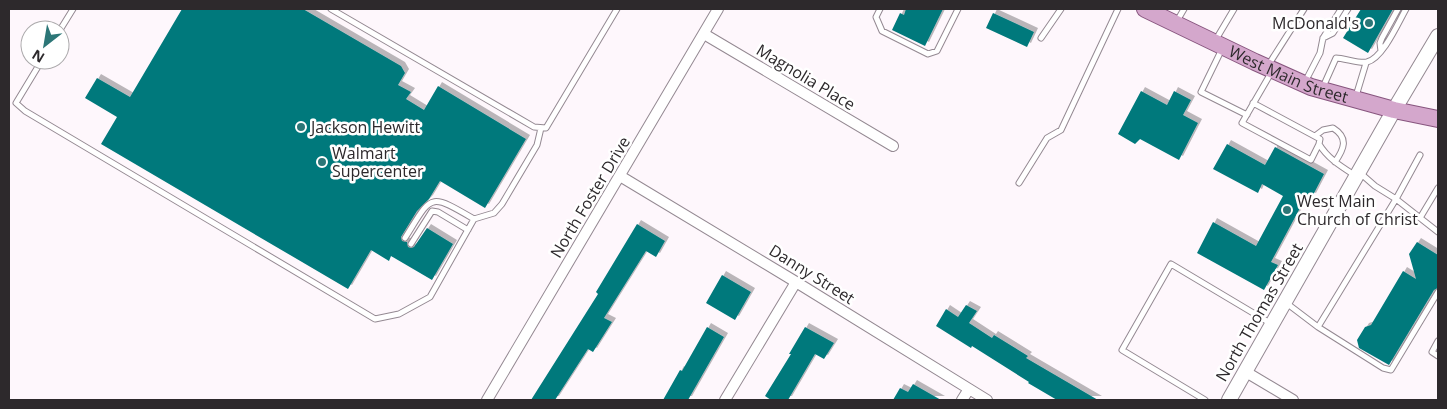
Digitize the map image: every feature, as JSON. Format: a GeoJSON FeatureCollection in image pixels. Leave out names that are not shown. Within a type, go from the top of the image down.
{"type":"FeatureCollection","features":[{"type":"Feature","properties":{"kind":"main road","name":"West Main Street"},"geometry":{"type":"LineString","coordinates":[[1145,9],[1304,84],[1394,110],[1438,119]]}},
{"type":"Feature","properties":{"kind":"street","name":"North Foster Drive"},"geometry":{"type":"LineString","coordinates":[[487,400],[718,9]]}},
{"type":"Feature","properties":{"kind":"street","name":"Magnolia Place"},"geometry":{"type":"LineString","coordinates":[[704,34],[893,146]]}},
{"type":"Feature","properties":{"kind":"street","name":"North Thomas Street"},"geometry":{"type":"LineString","coordinates":[[1229,400],[1394,110],[1436,45]]}},
{"type":"Feature","properties":{"kind":"street","name":"Danny Street"},"geometry":{"type":"LineString","coordinates":[[620,176],[987,400]]}},
{"type":"Feature","properties":{"kind":"street"},"geometry":{"type":"LineString","coordinates":[[725,400],[796,282]]}},
{"type":"Feature","properties":{"kind":"street"},"geometry":{"type":"LineString","coordinates":[[1246,372],[1294,400]]}},
{"type":"Feature","properties":{"kind":"street"},"geometry":{"type":"LineString","coordinates":[[962,400],[969,389]]}},
{"type":"Feature","properties":{"kind":"lane"},"geometry":{"type":"LineString","coordinates":[[66,20],[73,9]]}},
{"type":"Feature","properties":{"kind":"lane"},"geometry":{"type":"LineString","coordinates":[[331,9],[338,11],[534,128],[546,128],[617,9]]}},
{"type":"Feature","properties":{"kind":"lane"},"geometry":{"type":"LineString","coordinates":[[880,9],[876,17],[882,31],[928,54],[937,51],[958,9]]}},
{"type":"Feature","properties":{"kind":"lane"},"geometry":{"type":"LineString","coordinates":[[1041,38],[1061,9]]}},
{"type":"Feature","properties":{"kind":"lane"},"geometry":{"type":"LineString","coordinates":[[1019,183],[1047,138],[1061,130],[1118,9]]}},
{"type":"Feature","properties":{"kind":"lane"},"geometry":{"type":"LineString","coordinates":[[1175,23],[1184,9]]}},
{"type":"Feature","properties":{"kind":"lane"},"geometry":{"type":"LineString","coordinates":[[1234,9],[1201,92],[1247,115]]}},
{"type":"Feature","properties":{"kind":"lane"},"geometry":{"type":"LineString","coordinates":[[1254,103],[1320,139],[1311,160],[1242,123],[1303,9]]}},
{"type":"Feature","properties":{"kind":"lane"},"geometry":{"type":"LineString","coordinates":[[1304,84],[1320,53],[1323,38],[1340,9]]}},
{"type":"Feature","properties":{"kind":"lane"},"geometry":{"type":"LineString","coordinates":[[1323,38],[1333,33],[1348,9]]}},
{"type":"Feature","properties":{"kind":"lane"},"geometry":{"type":"LineString","coordinates":[[1381,51],[1380,43],[1382,38],[1398,9]]}},
{"type":"Feature","properties":{"kind":"lane"},"geometry":{"type":"LineString","coordinates":[[1322,90],[1336,58],[1366,63],[1376,57],[1406,9]]}},
{"type":"Feature","properties":{"kind":"lane"},"geometry":{"type":"LineString","coordinates":[[1355,99],[1366,63]]}},
{"type":"Feature","properties":{"kind":"lane"},"geometry":{"type":"LineString","coordinates":[[36,70],[16,103],[25,111],[375,319],[399,314],[430,297],[474,219],[494,213],[502,204],[537,145],[541,128]]}},
{"type":"Feature","properties":{"kind":"lane"},"geometry":{"type":"LineString","coordinates":[[1315,136],[1323,130],[1333,128],[1340,132],[1344,139],[1343,150],[1335,162]]}},
{"type":"Feature","properties":{"kind":"lane"},"geometry":{"type":"LineString","coordinates":[[1319,144],[1324,153],[1335,162],[1396,199],[1438,232]]}},
{"type":"Feature","properties":{"kind":"lane"},"geometry":{"type":"LineString","coordinates":[[1318,327],[1396,199],[1420,155]]}},
{"type":"Feature","properties":{"kind":"lane"},"geometry":{"type":"LineString","coordinates":[[1420,218],[1438,188]]}},
{"type":"Feature","properties":{"kind":"lane"},"geometry":{"type":"LineString","coordinates":[[405,238],[424,207],[431,202],[444,202],[474,219]]}},
{"type":"Feature","properties":{"kind":"lane"},"geometry":{"type":"LineString","coordinates":[[411,244],[432,211],[438,212],[468,230]]}},
{"type":"Feature","properties":{"kind":"lane"},"geometry":{"type":"LineString","coordinates":[[1205,400],[1122,350],[1171,264],[1272,324]]}},
{"type":"Feature","properties":{"kind":"lane"},"geometry":{"type":"LineString","coordinates":[[1285,302],[1318,327],[1383,368],[1391,370],[1438,292]]}},
{"type":"Feature","properties":{"kind":"lane"},"geometry":{"type":"LineString","coordinates":[[1438,341],[1432,352],[1438,356]]}},
{"type":"Feature","properties":{"kind":"building","name":"Walmart Supercenter"},"geometry":{"type":"Polygon","coordinates":[[[182,9],[303,9],[401,66],[405,73],[398,85],[411,92],[406,99],[424,110],[438,86],[526,139],[485,208],[440,181],[429,199],[417,211],[401,237],[402,241],[407,242],[408,247],[414,247],[427,228],[453,244],[432,280],[391,256],[389,261],[371,250],[348,289],[101,144],[117,117],[85,98],[97,78],[130,97],[182,9]]]}},
{"type":"Feature","properties":{"kind":"building"},"geometry":{"type":"Polygon","coordinates":[[[906,9],[943,9],[925,46],[892,30],[900,13],[904,15],[906,9]]]}},
{"type":"Feature","properties":{"kind":"building","name":"McDonald's"},"geometry":{"type":"Polygon","coordinates":[[[1361,9],[1393,9],[1368,53],[1343,38],[1361,9]]]}},
{"type":"Feature","properties":{"kind":"building"},"geometry":{"type":"Polygon","coordinates":[[[993,13],[1034,32],[1027,47],[986,28],[993,13]]]}},
{"type":"Feature","properties":{"kind":"building"},"geometry":{"type":"Polygon","coordinates":[[[1141,91],[1167,105],[1174,91],[1191,100],[1183,115],[1198,123],[1179,160],[1140,139],[1135,144],[1118,134],[1141,91]]]}},
{"type":"Feature","properties":{"kind":"building","name":"West Main Church of Christ"},"geometry":{"type":"Polygon","coordinates":[[[1227,144],[1265,165],[1275,147],[1324,174],[1312,197],[1307,195],[1271,262],[1278,265],[1264,290],[1197,253],[1213,222],[1256,246],[1283,196],[1262,184],[1258,193],[1213,169],[1227,144]]]}},
{"type":"Feature","properties":{"kind":"building"},"geometry":{"type":"Polygon","coordinates":[[[637,224],[665,241],[656,257],[646,251],[604,318],[612,322],[593,352],[588,349],[555,400],[531,400],[598,294],[596,292],[637,224]]]}},
{"type":"Feature","properties":{"kind":"building"},"geometry":{"type":"Polygon","coordinates":[[[1417,242],[1438,255],[1438,288],[1434,290],[1389,365],[1359,348],[1357,340],[1365,327],[1371,325],[1403,271],[1416,279],[1409,254],[1417,242]]]}},
{"type":"Feature","properties":{"kind":"building"},"geometry":{"type":"Polygon","coordinates":[[[722,275],[751,292],[735,320],[706,303],[722,275]]]}},
{"type":"Feature","properties":{"kind":"building"},"geometry":{"type":"Polygon","coordinates":[[[966,305],[977,311],[969,323],[992,338],[994,335],[1028,356],[1026,358],[1098,400],[1057,400],[972,346],[971,348],[936,326],[946,309],[958,317],[966,305]]]}},
{"type":"Feature","properties":{"kind":"building"},"geometry":{"type":"Polygon","coordinates":[[[707,327],[724,337],[688,400],[663,400],[680,370],[682,371],[707,327]]]}},
{"type":"Feature","properties":{"kind":"building"},"geometry":{"type":"Polygon","coordinates":[[[805,327],[834,343],[824,359],[815,354],[788,400],[771,400],[765,396],[805,327]]]}},
{"type":"Feature","properties":{"kind":"building"},"geometry":{"type":"Polygon","coordinates":[[[913,384],[941,400],[893,400],[900,388],[908,392],[913,384]]]}},
{"type":"Feature","properties":{"kind":"place","name":"McDonald's"},"geometry":{"type":"Point","coordinates":[1369,23]}},
{"type":"Feature","properties":{"kind":"place","name":"Jackson Hewitt"},"geometry":{"type":"Point","coordinates":[301,127]}},
{"type":"Feature","properties":{"kind":"place","name":"Walmart Supercenter"},"geometry":{"type":"Point","coordinates":[322,162]}},
{"type":"Feature","properties":{"kind":"place","name":"West Main Church of Christ"},"geometry":{"type":"Point","coordinates":[1287,210]}}]}
